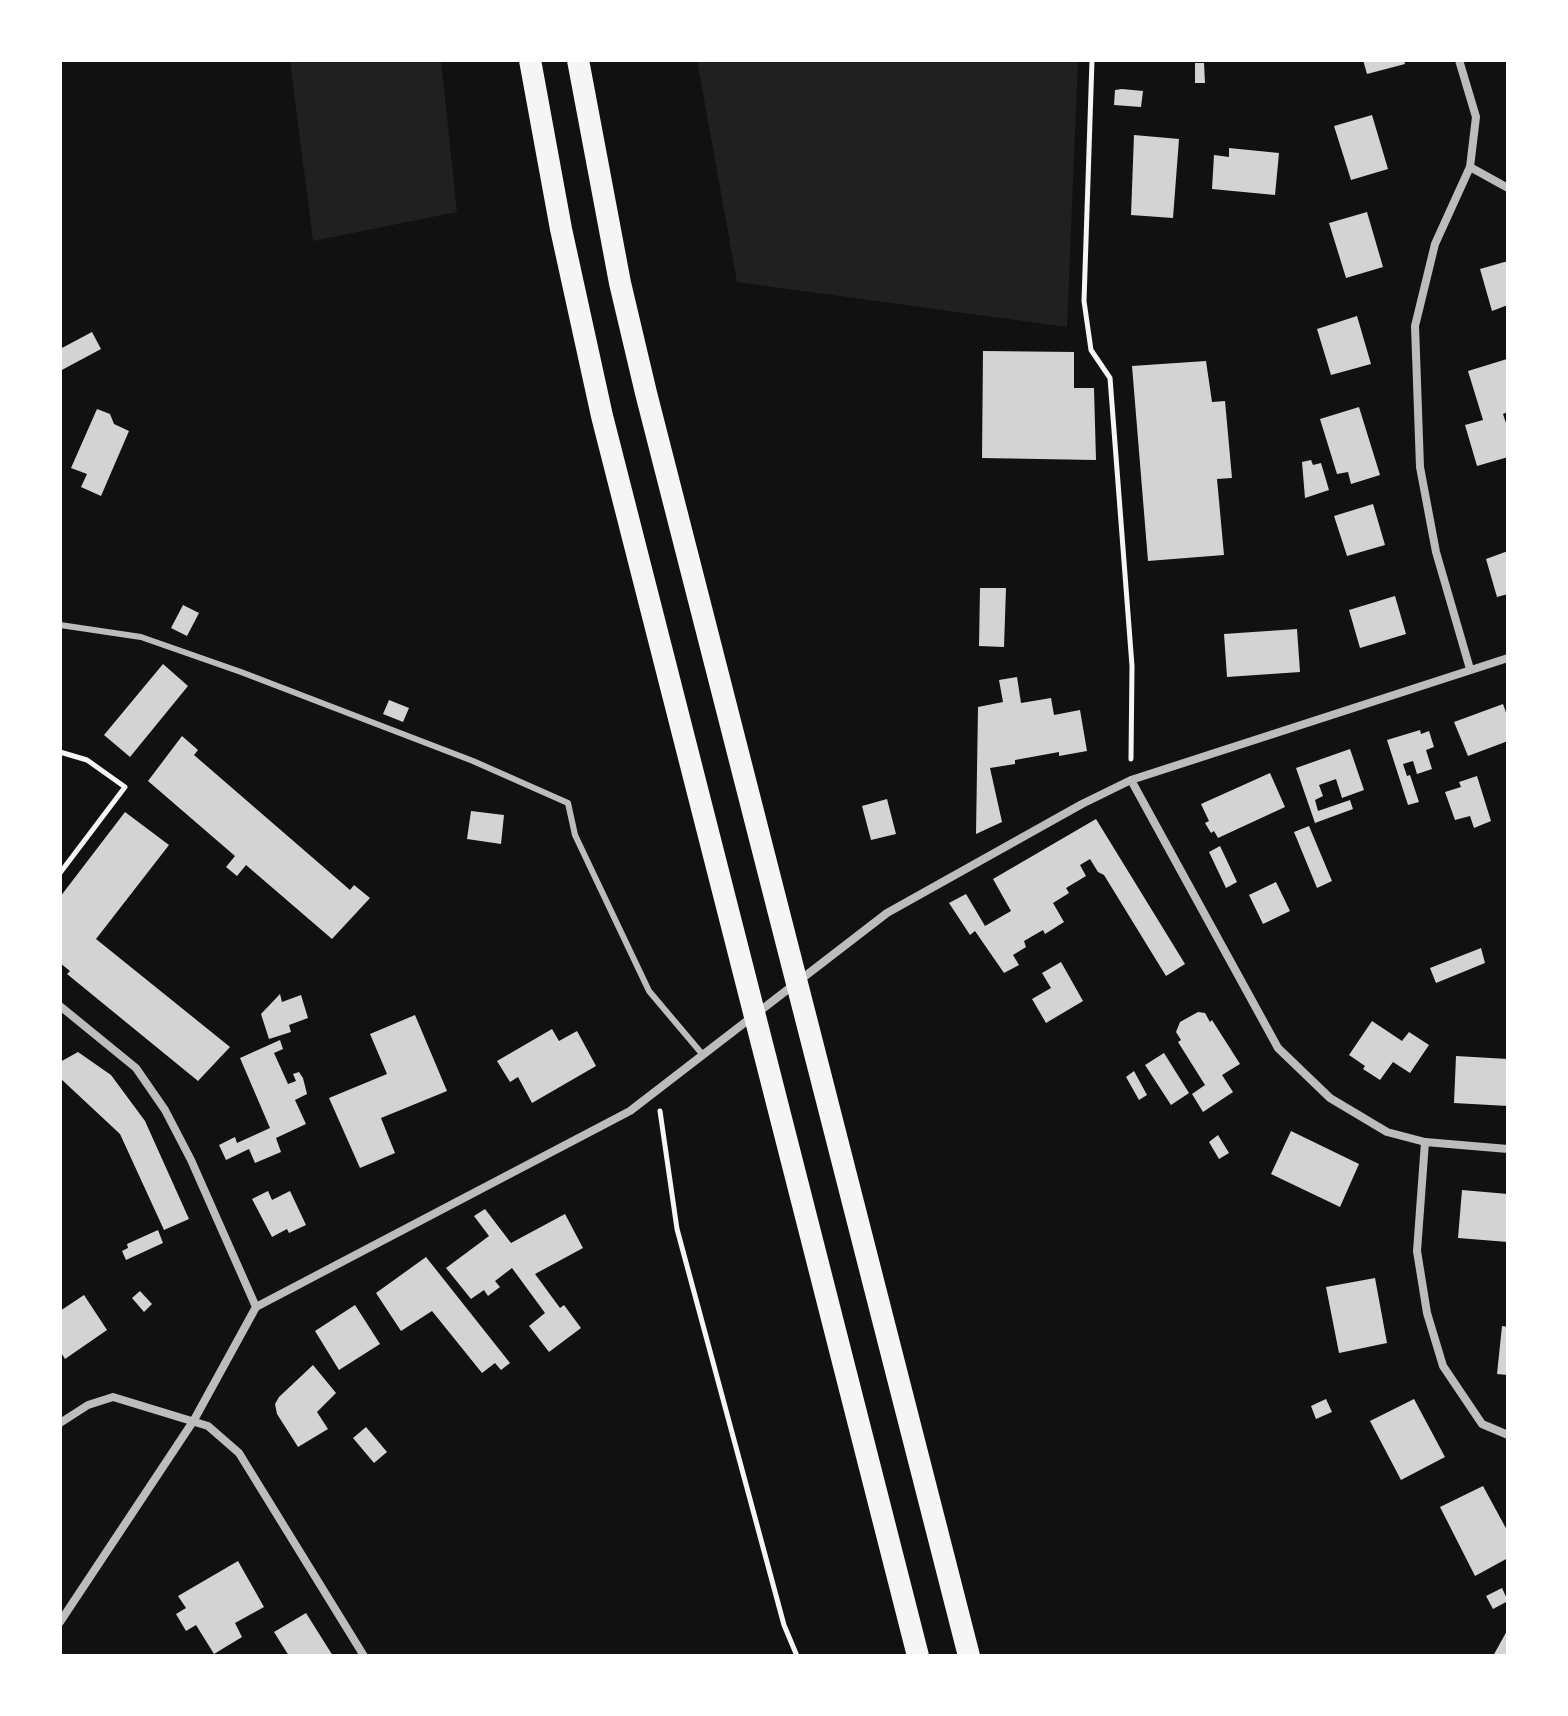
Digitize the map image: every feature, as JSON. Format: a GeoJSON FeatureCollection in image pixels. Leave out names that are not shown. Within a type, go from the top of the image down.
{"type":"FeatureCollection","features":[{"type":"Feature","properties":{"kind":"highway"},"geometry":{"type":"LineString","coordinates":[[530,60],[561,229],[602,416],[918,1656]]}},
{"type":"Feature","properties":{"kind":"highway"},"geometry":{"type":"LineString","coordinates":[[578,60],[620,283],[646,393],[969,1656]]}},
{"type":"Feature","properties":{"kind":"street"},"geometry":{"type":"LineString","coordinates":[[1459,60],[1476,117],[1470,167],[1435,244],[1415,326],[1420,467],[1436,552],[1470,669]]}},
{"type":"Feature","properties":{"kind":"street"},"geometry":{"type":"LineString","coordinates":[[1470,167],[1508,188]]}},
{"type":"Feature","properties":{"kind":"street"},"geometry":{"type":"LineString","coordinates":[[60,1622],[194,1420],[256,1307],[630,1111],[887,913],[1082,804],[1131,780],[1508,658]]}},
{"type":"Feature","properties":{"kind":"street"},"geometry":{"type":"LineString","coordinates":[[1131,780],[1278,1048],[1330,1098],[1387,1132],[1425,1142],[1508,1149]]}},
{"type":"Feature","properties":{"kind":"street"},"geometry":{"type":"LineString","coordinates":[[60,1006],[136,1068],[165,1110],[191,1160],[256,1307]]}},
{"type":"Feature","properties":{"kind":"street"},"geometry":{"type":"LineString","coordinates":[[1425,1142],[1417,1251],[1427,1313],[1443,1366],[1482,1424],[1508,1435]]}},
{"type":"Feature","properties":{"kind":"street"},"geometry":{"type":"LineString","coordinates":[[60,1423],[88,1405],[113,1397],[208,1426],[239,1453],[364,1656]]}},
{"type":"Feature","properties":{"kind":"lane"},"geometry":{"type":"LineString","coordinates":[[60,625],[141,637],[241,672],[473,761],[568,803],[575,835],[649,991],[703,1055]]}},
{"type":"Feature","properties":{"kind":"path"},"geometry":{"type":"LineString","coordinates":[[1092,60],[1084,301],[1091,350],[1110,378],[1132,666],[1131,780]]}},
{"type":"Feature","properties":{"kind":"path"},"geometry":{"type":"LineString","coordinates":[[60,752],[87,760],[125,787],[60,873]]}},
{"type":"Feature","properties":{"kind":"path"},"geometry":{"type":"LineString","coordinates":[[656,1091],[665,1132],[677,1229],[784,1625],[797,1656]]}},
{"type":"Feature","properties":{"kind":"shaded area"},"geometry":{"type":"Polygon","coordinates":[[[290,60],[441,60],[457,212],[313,241],[290,60]]]}},
{"type":"Feature","properties":{"kind":"shaded area"},"geometry":{"type":"Polygon","coordinates":[[[697,60],[1078,60],[1067,327],[737,282],[697,60]]]}},
{"type":"Feature","properties":{"kind":"building"},"geometry":{"type":"Polygon","coordinates":[[[1363,60],[1404,60],[1405,64],[1367,74],[1363,60]]]}},
{"type":"Feature","properties":{"kind":"building"},"geometry":{"type":"Polygon","coordinates":[[[1195,63],[1204,63],[1205,83],[1195,83],[1195,63]]]}},
{"type":"Feature","properties":{"kind":"building"},"geometry":{"type":"Polygon","coordinates":[[[1115,90],[1143,91],[1141,107],[1114,105],[1115,90]]]}},
{"type":"Feature","properties":{"kind":"building"},"geometry":{"type":"Polygon","coordinates":[[[1372,115],[1388,169],[1351,180],[1334,126],[1372,115]]]}},
{"type":"Feature","properties":{"kind":"building"},"geometry":{"type":"Polygon","coordinates":[[[1134,135],[1179,139],[1173,218],[1131,215],[1134,135]]]}},
{"type":"Feature","properties":{"kind":"building"},"geometry":{"type":"Polygon","coordinates":[[[1229,148],[1279,153],[1275,195],[1212,189],[1214,155],[1229,157],[1229,148]]]}},
{"type":"Feature","properties":{"kind":"building"},"geometry":{"type":"Polygon","coordinates":[[[1367,212],[1383,267],[1346,278],[1329,223],[1367,212]]]}},
{"type":"Feature","properties":{"kind":"building"},"geometry":{"type":"Polygon","coordinates":[[[1508,261],[1508,305],[1492,311],[1480,269],[1508,261]]]}},
{"type":"Feature","properties":{"kind":"building"},"geometry":{"type":"Polygon","coordinates":[[[1357,316],[1371,364],[1331,375],[1317,329],[1357,316]]]}},
{"type":"Feature","properties":{"kind":"building"},"geometry":{"type":"Polygon","coordinates":[[[92,332],[101,349],[60,371],[60,349],[92,332]]]}},
{"type":"Feature","properties":{"kind":"building"},"geometry":{"type":"Polygon","coordinates":[[[983,351],[1074,352],[1074,388],[1094,388],[1096,460],[982,458],[983,351]]]}},
{"type":"Feature","properties":{"kind":"building"},"geometry":{"type":"Polygon","coordinates":[[[1507,359],[1508,412],[1503,414],[1508,429],[1508,457],[1477,466],[1465,425],[1483,420],[1468,371],[1507,359]]]}},
{"type":"Feature","properties":{"kind":"building"},"geometry":{"type":"Polygon","coordinates":[[[1206,361],[1212,402],[1225,401],[1232,478],[1217,479],[1224,555],[1148,561],[1132,366],[1206,361]]]}},
{"type":"Feature","properties":{"kind":"building"},"geometry":{"type":"Polygon","coordinates":[[[1359,407],[1380,475],[1351,484],[1348,472],[1337,474],[1320,419],[1359,407]]]}},
{"type":"Feature","properties":{"kind":"building"},"geometry":{"type":"Polygon","coordinates":[[[97,409],[110,414],[114,424],[129,431],[101,496],[81,487],[87,474],[71,468],[97,409]]]}},
{"type":"Feature","properties":{"kind":"building"},"geometry":{"type":"Polygon","coordinates":[[[1311,460],[1313,465],[1321,463],[1329,490],[1305,498],[1302,462],[1311,460]]]}},
{"type":"Feature","properties":{"kind":"building"},"geometry":{"type":"Polygon","coordinates":[[[1373,504],[1385,545],[1347,556],[1334,516],[1373,504]]]}},
{"type":"Feature","properties":{"kind":"building"},"geometry":{"type":"Polygon","coordinates":[[[1508,551],[1508,594],[1497,597],[1486,559],[1508,551]]]}},
{"type":"Feature","properties":{"kind":"building"},"geometry":{"type":"Polygon","coordinates":[[[980,588],[1006,588],[1004,647],[979,646],[980,588]]]}},
{"type":"Feature","properties":{"kind":"building"},"geometry":{"type":"Polygon","coordinates":[[[1395,596],[1406,634],[1360,648],[1349,610],[1395,596]]]}},
{"type":"Feature","properties":{"kind":"building"},"geometry":{"type":"Polygon","coordinates":[[[183,605],[199,613],[187,636],[171,628],[183,605]]]}},
{"type":"Feature","properties":{"kind":"building"},"geometry":{"type":"Polygon","coordinates":[[[1297,629],[1300,672],[1227,677],[1224,634],[1297,629]]]}},
{"type":"Feature","properties":{"kind":"building"},"geometry":{"type":"Polygon","coordinates":[[[163,664],[188,686],[130,757],[104,735],[163,664]]]}},
{"type":"Feature","properties":{"kind":"building"},"geometry":{"type":"Polygon","coordinates":[[[1017,677],[1021,703],[1051,698],[1054,715],[1080,710],[1087,751],[1059,756],[1059,752],[990,768],[1002,822],[976,834],[978,707],[1003,702],[999,680],[1017,677]]]}},
{"type":"Feature","properties":{"kind":"building"},"geometry":{"type":"Polygon","coordinates":[[[389,700],[409,708],[403,722],[383,714],[389,700]]]}},
{"type":"Feature","properties":{"kind":"building"},"geometry":{"type":"Polygon","coordinates":[[[1503,704],[1508,718],[1508,741],[1468,756],[1454,722],[1503,704]]]}},
{"type":"Feature","properties":{"kind":"building"},"geometry":{"type":"Polygon","coordinates":[[[1420,730],[1421,734],[1429,731],[1434,747],[1426,750],[1432,769],[1417,774],[1413,761],[1403,764],[1419,802],[1408,805],[1387,740],[1420,730]]]}},
{"type":"Feature","properties":{"kind":"building"},"geometry":{"type":"Polygon","coordinates":[[[182,736],[198,750],[194,755],[350,890],[354,885],[370,898],[332,939],[246,865],[237,876],[226,867],[235,856],[148,781],[182,736]]]}},
{"type":"Feature","properties":{"kind":"building"},"geometry":{"type":"Polygon","coordinates":[[[1350,749],[1364,790],[1342,798],[1336,779],[1319,785],[1323,796],[1315,800],[1318,811],[1350,800],[1353,809],[1315,823],[1296,768],[1350,749]]]}},
{"type":"Feature","properties":{"kind":"building"},"geometry":{"type":"Polygon","coordinates":[[[1270,773],[1285,807],[1218,838],[1214,831],[1211,833],[1205,823],[1209,821],[1201,804],[1270,773]]]}},
{"type":"Feature","properties":{"kind":"building"},"geometry":{"type":"Polygon","coordinates":[[[1477,776],[1491,821],[1474,828],[1470,816],[1455,820],[1445,792],[1461,787],[1459,782],[1477,776]]]}},
{"type":"Feature","properties":{"kind":"building"},"geometry":{"type":"Polygon","coordinates":[[[887,799],[896,834],[871,840],[862,806],[887,799]]]}},
{"type":"Feature","properties":{"kind":"building"},"geometry":{"type":"Polygon","coordinates":[[[471,811],[504,815],[501,844],[467,839],[471,811]]]}},
{"type":"Feature","properties":{"kind":"building"},"geometry":{"type":"Polygon","coordinates":[[[125,812],[169,845],[96,939],[230,1047],[198,1081],[67,974],[70,971],[60,963],[60,897],[125,812]]]}},
{"type":"Feature","properties":{"kind":"building"},"geometry":{"type":"Polygon","coordinates":[[[1096,819],[1185,964],[1166,976],[1104,875],[1098,872],[1090,859],[1080,865],[1086,876],[1066,888],[1069,893],[1053,903],[1064,922],[1045,934],[1043,930],[1024,941],[1026,947],[1013,955],[1019,965],[1004,973],[975,931],[970,935],[949,903],[966,894],[985,926],[1011,911],[993,879],[1096,819]]]}},
{"type":"Feature","properties":{"kind":"building"},"geometry":{"type":"Polygon","coordinates":[[[1309,826],[1332,881],[1317,888],[1294,832],[1309,826]]]}},
{"type":"Feature","properties":{"kind":"building"},"geometry":{"type":"Polygon","coordinates":[[[1220,846],[1237,882],[1226,888],[1209,852],[1220,846]]]}},
{"type":"Feature","properties":{"kind":"building"},"geometry":{"type":"Polygon","coordinates":[[[1276,882],[1290,911],[1263,924],[1249,895],[1276,882]]]}},
{"type":"Feature","properties":{"kind":"building"},"geometry":{"type":"Polygon","coordinates":[[[1481,948],[1485,963],[1436,983],[1430,968],[1481,948]]]}},
{"type":"Feature","properties":{"kind":"building"},"geometry":{"type":"Polygon","coordinates":[[[1061,962],[1083,1001],[1046,1023],[1032,999],[1051,988],[1042,973],[1061,962]]]}},
{"type":"Feature","properties":{"kind":"building"},"geometry":{"type":"Polygon","coordinates":[[[280,994],[282,1002],[301,995],[308,1018],[289,1025],[291,1032],[269,1039],[261,1014],[280,994]]]}},
{"type":"Feature","properties":{"kind":"building"},"geometry":{"type":"Polygon","coordinates":[[[1198,1012],[1205,1013],[1210,1022],[1212,1020],[1240,1064],[1222,1075],[1233,1092],[1203,1112],[1192,1094],[1205,1085],[1178,1042],[1181,1040],[1176,1032],[1180,1022],[1198,1012]]]}},
{"type":"Feature","properties":{"kind":"building"},"geometry":{"type":"Polygon","coordinates":[[[415,1015],[447,1091],[381,1118],[395,1153],[360,1168],[329,1098],[387,1074],[370,1034],[415,1015]]]}},
{"type":"Feature","properties":{"kind":"building"},"geometry":{"type":"Polygon","coordinates":[[[1372,1021],[1402,1041],[1409,1032],[1429,1045],[1410,1073],[1393,1062],[1380,1080],[1349,1055],[1372,1021]]]}},
{"type":"Feature","properties":{"kind":"building"},"geometry":{"type":"Polygon","coordinates":[[[552,1029],[559,1041],[577,1031],[596,1066],[532,1103],[518,1077],[510,1082],[497,1061],[552,1029]]]}},
{"type":"Feature","properties":{"kind":"building"},"geometry":{"type":"Polygon","coordinates":[[[280,1040],[283,1049],[274,1053],[288,1084],[296,1081],[293,1074],[299,1072],[303,1078],[307,1094],[295,1100],[306,1124],[276,1138],[281,1152],[255,1163],[249,1149],[226,1160],[219,1145],[235,1137],[237,1143],[270,1128],[240,1058],[280,1040]]]}},
{"type":"Feature","properties":{"kind":"building"},"geometry":{"type":"Polygon","coordinates":[[[78,1052],[111,1075],[145,1121],[189,1219],[164,1230],[120,1134],[60,1078],[60,1062],[78,1052]]]}},
{"type":"Feature","properties":{"kind":"building"},"geometry":{"type":"Polygon","coordinates":[[[1164,1053],[1189,1093],[1171,1105],[1145,1065],[1164,1053]]]}},
{"type":"Feature","properties":{"kind":"building"},"geometry":{"type":"Polygon","coordinates":[[[1456,1056],[1508,1059],[1508,1106],[1454,1103],[1456,1056]]]}},
{"type":"Feature","properties":{"kind":"building"},"geometry":{"type":"Polygon","coordinates":[[[1134,1071],[1147,1095],[1139,1100],[1126,1077],[1134,1071]]]}},
{"type":"Feature","properties":{"kind":"building"},"geometry":{"type":"Polygon","coordinates":[[[1291,1131],[1359,1164],[1340,1207],[1271,1174],[1291,1131]]]}},
{"type":"Feature","properties":{"kind":"building"},"geometry":{"type":"Polygon","coordinates":[[[1218,1135],[1229,1153],[1219,1159],[1209,1142],[1218,1135]]]}},
{"type":"Feature","properties":{"kind":"building"},"geometry":{"type":"Polygon","coordinates":[[[1462,1190],[1508,1194],[1508,1242],[1458,1238],[1462,1190]]]}},
{"type":"Feature","properties":{"kind":"building"},"geometry":{"type":"Polygon","coordinates":[[[268,1191],[272,1200],[290,1191],[306,1225],[289,1233],[287,1229],[272,1237],[252,1199],[268,1191]]]}},
{"type":"Feature","properties":{"kind":"building"},"geometry":{"type":"Polygon","coordinates":[[[485,1209],[511,1243],[565,1214],[583,1248],[535,1274],[560,1308],[564,1305],[581,1328],[549,1352],[529,1326],[545,1313],[512,1268],[495,1281],[500,1287],[488,1296],[484,1290],[471,1299],[446,1268],[489,1236],[474,1216],[485,1209]]]}},
{"type":"Feature","properties":{"kind":"building"},"geometry":{"type":"Polygon","coordinates":[[[158,1230],[163,1243],[126,1260],[122,1251],[128,1248],[127,1244],[158,1230]]]}},
{"type":"Feature","properties":{"kind":"building"},"geometry":{"type":"Polygon","coordinates":[[[426,1257],[510,1363],[501,1370],[495,1363],[482,1373],[432,1311],[401,1331],[376,1293],[426,1257]]]}},
{"type":"Feature","properties":{"kind":"building"},"geometry":{"type":"Polygon","coordinates":[[[1375,1278],[1387,1343],[1339,1353],[1326,1287],[1375,1278]]]}},
{"type":"Feature","properties":{"kind":"building"},"geometry":{"type":"Polygon","coordinates":[[[140,1291],[152,1304],[144,1312],[132,1298],[140,1291]]]}},
{"type":"Feature","properties":{"kind":"building"},"geometry":{"type":"Polygon","coordinates":[[[84,1295],[107,1330],[65,1359],[60,1351],[60,1311],[84,1295]]]}},
{"type":"Feature","properties":{"kind":"building"},"geometry":{"type":"Polygon","coordinates":[[[355,1305],[380,1344],[339,1370],[315,1331],[355,1305]]]}},
{"type":"Feature","properties":{"kind":"building"},"geometry":{"type":"Polygon","coordinates":[[[1502,1326],[1508,1327],[1508,1375],[1497,1374],[1502,1326]]]}},
{"type":"Feature","properties":{"kind":"building"},"geometry":{"type":"Polygon","coordinates":[[[313,1365],[336,1393],[317,1412],[328,1429],[298,1447],[277,1414],[275,1404],[313,1365]]]}},
{"type":"Feature","properties":{"kind":"building"},"geometry":{"type":"Polygon","coordinates":[[[1326,1399],[1332,1412],[1316,1419],[1311,1406],[1326,1399]]]}},
{"type":"Feature","properties":{"kind":"building"},"geometry":{"type":"Polygon","coordinates":[[[1414,1399],[1445,1457],[1401,1480],[1370,1421],[1414,1399]]]}},
{"type":"Feature","properties":{"kind":"building"},"geometry":{"type":"Polygon","coordinates":[[[366,1427],[387,1452],[374,1463],[353,1438],[366,1427]]]}},
{"type":"Feature","properties":{"kind":"building"},"geometry":{"type":"Polygon","coordinates":[[[1483,1486],[1508,1532],[1508,1558],[1475,1576],[1440,1507],[1483,1486]]]}},
{"type":"Feature","properties":{"kind":"building"},"geometry":{"type":"Polygon","coordinates":[[[238,1561],[264,1607],[235,1623],[242,1637],[214,1654],[196,1625],[186,1631],[176,1614],[186,1608],[178,1596],[238,1561]]]}},
{"type":"Feature","properties":{"kind":"building"},"geometry":{"type":"Polygon","coordinates":[[[1502,1588],[1508,1601],[1493,1609],[1486,1596],[1502,1588]]]}},
{"type":"Feature","properties":{"kind":"building"},"geometry":{"type":"Polygon","coordinates":[[[306,1613],[333,1656],[289,1656],[274,1632],[306,1613]]]}},
{"type":"Feature","properties":{"kind":"building"},"geometry":{"type":"Polygon","coordinates":[[[1508,1629],[1508,1656],[1493,1656],[1508,1629]]]}}]}
